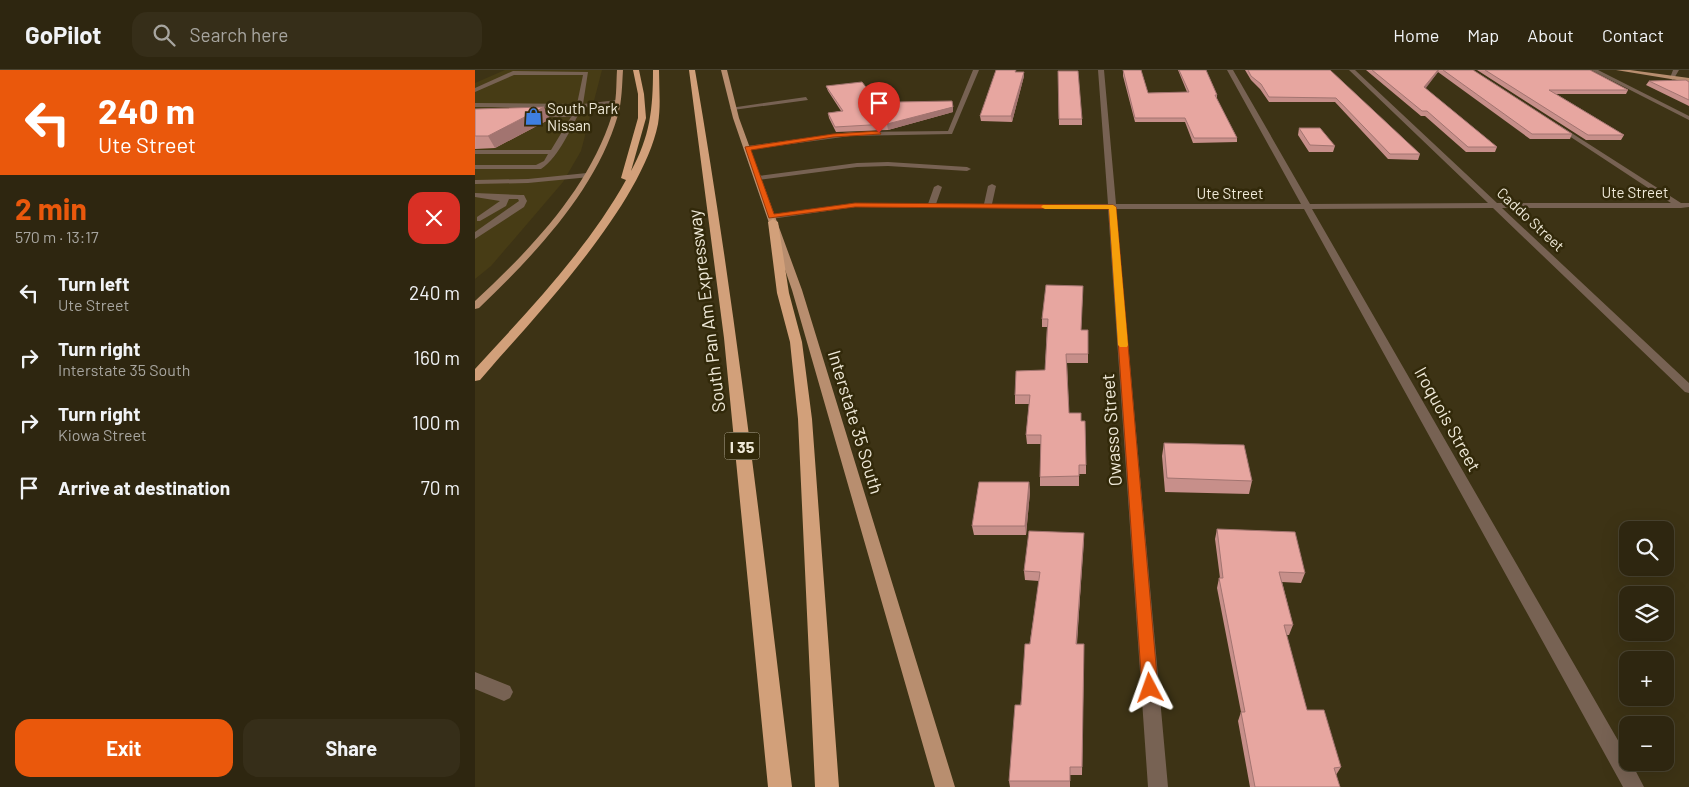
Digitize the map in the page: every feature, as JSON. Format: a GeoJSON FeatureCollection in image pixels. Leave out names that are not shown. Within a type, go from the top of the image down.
{"type":"FeatureCollection","features":[{"type":"Feature","properties":{"kind":"highway"},"geometry":{"type":"LineString","coordinates":[[619,202],[642,118],[641,94],[636,70]]}},
{"type":"Feature","properties":{"kind":"highway"},"geometry":{"type":"LineString","coordinates":[[475,376],[541,304],[619,202],[642,158],[653,130],[656,111],[656,70]]}},
{"type":"Feature","properties":{"kind":"highway","name":"South Pan Am Expressway"},"geometry":{"type":"LineString","coordinates":[[692,70],[714,215],[743,446],[780,787]]}},
{"type":"Feature","properties":{"kind":"highway"},"geometry":{"type":"LineString","coordinates":[[772,220],[783,293],[796,342],[805,419],[827,787]]}},
{"type":"Feature","properties":{"kind":"main road"},"geometry":{"type":"LineString","coordinates":[[475,306],[519,262],[578,191],[598,157],[615,114],[620,70]]}},
{"type":"Feature","properties":{"kind":"main road","name":"Interstate 35 South"},"geometry":{"type":"LineString","coordinates":[[724,70],[733,108],[797,290],[945,787]]}},
{"type":"Feature","properties":{"kind":"main road"},"geometry":{"type":"LineString","coordinates":[[1619,70],[1689,80]]}},
{"type":"Feature","properties":{"kind":"street"},"geometry":{"type":"LineString","coordinates":[[747,148],[849,134],[950,133],[976,70]]}},
{"type":"Feature","properties":{"kind":"street","name":"Owasso Street"},"geometry":{"type":"LineString","coordinates":[[1101,70],[1158,787]]}},
{"type":"Feature","properties":{"kind":"street","name":"Iroquois Street"},"geometry":{"type":"LineString","coordinates":[[1230,70],[1634,787]]}},
{"type":"Feature","properties":{"kind":"street","name":"Caddo Street"},"geometry":{"type":"LineString","coordinates":[[1352,70],[1688,388]]}},
{"type":"Feature","properties":{"kind":"street"},"geometry":{"type":"LineString","coordinates":[[1594,70],[1689,118]]}},
{"type":"Feature","properties":{"kind":"street"},"geometry":{"type":"LineString","coordinates":[[1673,78],[1676,70]]}},
{"type":"Feature","properties":{"kind":"street"},"geometry":{"type":"LineString","coordinates":[[475,90],[513,73],[587,73],[580,106],[546,162],[538,167],[475,168]]}},
{"type":"Feature","properties":{"kind":"street"},"geometry":{"type":"LineString","coordinates":[[733,108],[806,99]]}},
{"type":"Feature","properties":{"kind":"street"},"geometry":{"type":"LineString","coordinates":[[475,105],[580,106],[617,102]]}},
{"type":"Feature","properties":{"kind":"street"},"geometry":{"type":"LineString","coordinates":[[484,112],[497,106]]}},
{"type":"Feature","properties":{"kind":"street"},"geometry":{"type":"LineString","coordinates":[[517,115],[535,106]]}},
{"type":"Feature","properties":{"kind":"street"},"geometry":{"type":"LineString","coordinates":[[527,115],[575,115]]}},
{"type":"Feature","properties":{"kind":"street"},"geometry":{"type":"LineString","coordinates":[[1554,124],[1689,211]]}},
{"type":"Feature","properties":{"kind":"street"},"geometry":{"type":"LineString","coordinates":[[512,144],[557,144]]}},
{"type":"Feature","properties":{"kind":"street"},"geometry":{"type":"LineString","coordinates":[[475,152],[553,152]]}},
{"type":"Feature","properties":{"kind":"street"},"geometry":{"type":"LineString","coordinates":[[758,178],[857,165],[888,164],[967,168]]}},
{"type":"Feature","properties":{"kind":"street"},"geometry":{"type":"LineString","coordinates":[[475,182],[528,181],[587,175]]}},
{"type":"Feature","properties":{"kind":"street"},"geometry":{"type":"LineString","coordinates":[[987,206],[992,186]]}},
{"type":"Feature","properties":{"kind":"street"},"geometry":{"type":"LineString","coordinates":[[931,206],[938,187]]}},
{"type":"Feature","properties":{"kind":"street"},"geometry":{"type":"LineString","coordinates":[[475,196],[521,197],[523,201],[521,205],[475,240]]}},
{"type":"Feature","properties":{"kind":"street"},"geometry":{"type":"LineString","coordinates":[[475,196],[505,199],[503,204],[477,219]]}},
{"type":"Feature","properties":{"kind":"street","name":"Ute Street"},"geometry":{"type":"LineString","coordinates":[[772,220],[855,205],[1113,207],[1689,205]]}},
{"type":"Feature","properties":{"kind":"street"},"geometry":{"type":"LineString","coordinates":[[477,219],[503,217]]}},
{"type":"Feature","properties":{"kind":"street"},"geometry":{"type":"LineString","coordinates":[[475,680],[504,692]]}},
{"type":"Feature","properties":{"kind":"shaded area","name":"South Park Nissan"},"geometry":{"type":"Polygon","coordinates":[[[505,70],[602,70],[581,151],[563,182],[491,266],[475,279],[475,83],[505,70]]]}},
{"type":"Feature","properties":{"kind":"building"},"geometry":{"type":"Polygon","coordinates":[[[996,70],[1024,72],[1011,116],[980,116],[996,70]]]}},
{"type":"Feature","properties":{"kind":"building"},"geometry":{"type":"Polygon","coordinates":[[[1123,70],[1141,70],[1148,93],[1189,92],[1179,70],[1206,70],[1217,95],[1215,95],[1237,138],[1194,138],[1185,118],[1135,118],[1123,70]]]}},
{"type":"Feature","properties":{"kind":"building"},"geometry":{"type":"Polygon","coordinates":[[[1248,70],[1330,70],[1420,154],[1390,154],[1336,98],[1269,97],[1261,84],[1251,76],[1248,70]]]}},
{"type":"Feature","properties":{"kind":"building"},"geometry":{"type":"Polygon","coordinates":[[[1372,70],[1438,70],[1424,87],[1497,147],[1468,147],[1427,111],[1422,111],[1372,70]]]}},
{"type":"Feature","properties":{"kind":"building"},"geometry":{"type":"Polygon","coordinates":[[[1443,70],[1473,70],[1572,134],[1532,134],[1443,70]]]}},
{"type":"Feature","properties":{"kind":"building"},"geometry":{"type":"Polygon","coordinates":[[[1485,70],[1590,70],[1628,90],[1549,90],[1624,135],[1588,135],[1485,70]]]}},
{"type":"Feature","properties":{"kind":"building"},"geometry":{"type":"Polygon","coordinates":[[[1058,71],[1078,71],[1082,119],[1059,119],[1058,71]]]}},
{"type":"Feature","properties":{"kind":"building"},"geometry":{"type":"Polygon","coordinates":[[[1686,80],[1689,82],[1689,100],[1649,81],[1686,80]]]}},
{"type":"Feature","properties":{"kind":"building"},"geometry":{"type":"Polygon","coordinates":[[[862,82],[889,117],[897,102],[952,101],[953,107],[887,124],[835,127],[828,113],[843,111],[826,86],[862,82]]]}},
{"type":"Feature","properties":{"kind":"building"},"geometry":{"type":"Polygon","coordinates":[[[544,107],[488,136],[475,136],[475,109],[544,107]]]}},
{"type":"Feature","properties":{"kind":"building"},"geometry":{"type":"Polygon","coordinates":[[[1299,128],[1320,128],[1335,146],[1310,145],[1299,128]]]}},
{"type":"Feature","properties":{"kind":"building"},"geometry":{"type":"Polygon","coordinates":[[[1046,285],[1083,286],[1081,330],[1088,330],[1088,354],[1066,354],[1069,413],[1081,413],[1081,421],[1085,421],[1086,465],[1079,465],[1079,476],[1040,477],[1041,435],[1026,435],[1030,395],[1015,395],[1016,371],[1045,370],[1048,319],[1042,319],[1046,285]]]}},
{"type":"Feature","properties":{"kind":"building"},"geometry":{"type":"Polygon","coordinates":[[[1164,443],[1244,445],[1252,481],[1167,478],[1164,443]]]}},
{"type":"Feature","properties":{"kind":"building"},"geometry":{"type":"Polygon","coordinates":[[[979,482],[1029,482],[1025,526],[972,526],[979,482]]]}},
{"type":"Feature","properties":{"kind":"building"},"geometry":{"type":"Polygon","coordinates":[[[1217,529],[1295,532],[1305,573],[1279,572],[1293,625],[1284,625],[1307,710],[1324,710],[1341,767],[1334,768],[1340,787],[1255,787],[1241,712],[1245,712],[1219,578],[1223,578],[1217,529]]]}},
{"type":"Feature","properties":{"kind":"building"},"geometry":{"type":"Polygon","coordinates":[[[1029,531],[1084,533],[1076,644],[1084,644],[1082,767],[1070,767],[1070,781],[1009,781],[1015,705],[1021,705],[1025,644],[1030,644],[1040,572],[1024,571],[1029,531]]]}},
{"type":"Feature","properties":{"kind":"slow traffic"},"geometry":{"type":"LineString","coordinates":[[1045,207],[1113,207],[1123,345]]}},
{"type":"Feature","properties":{"kind":"place","name":"South Park Nissan"},"geometry":{"type":"Point","coordinates":[533,117]}},
{"type":"Feature","properties":{"kind":"route"},"geometry":{"type":"LineString","coordinates":[[879,133],[833,136],[747,148],[771,217],[836,206],[855,205],[1113,207],[1150,688]]}}]}
